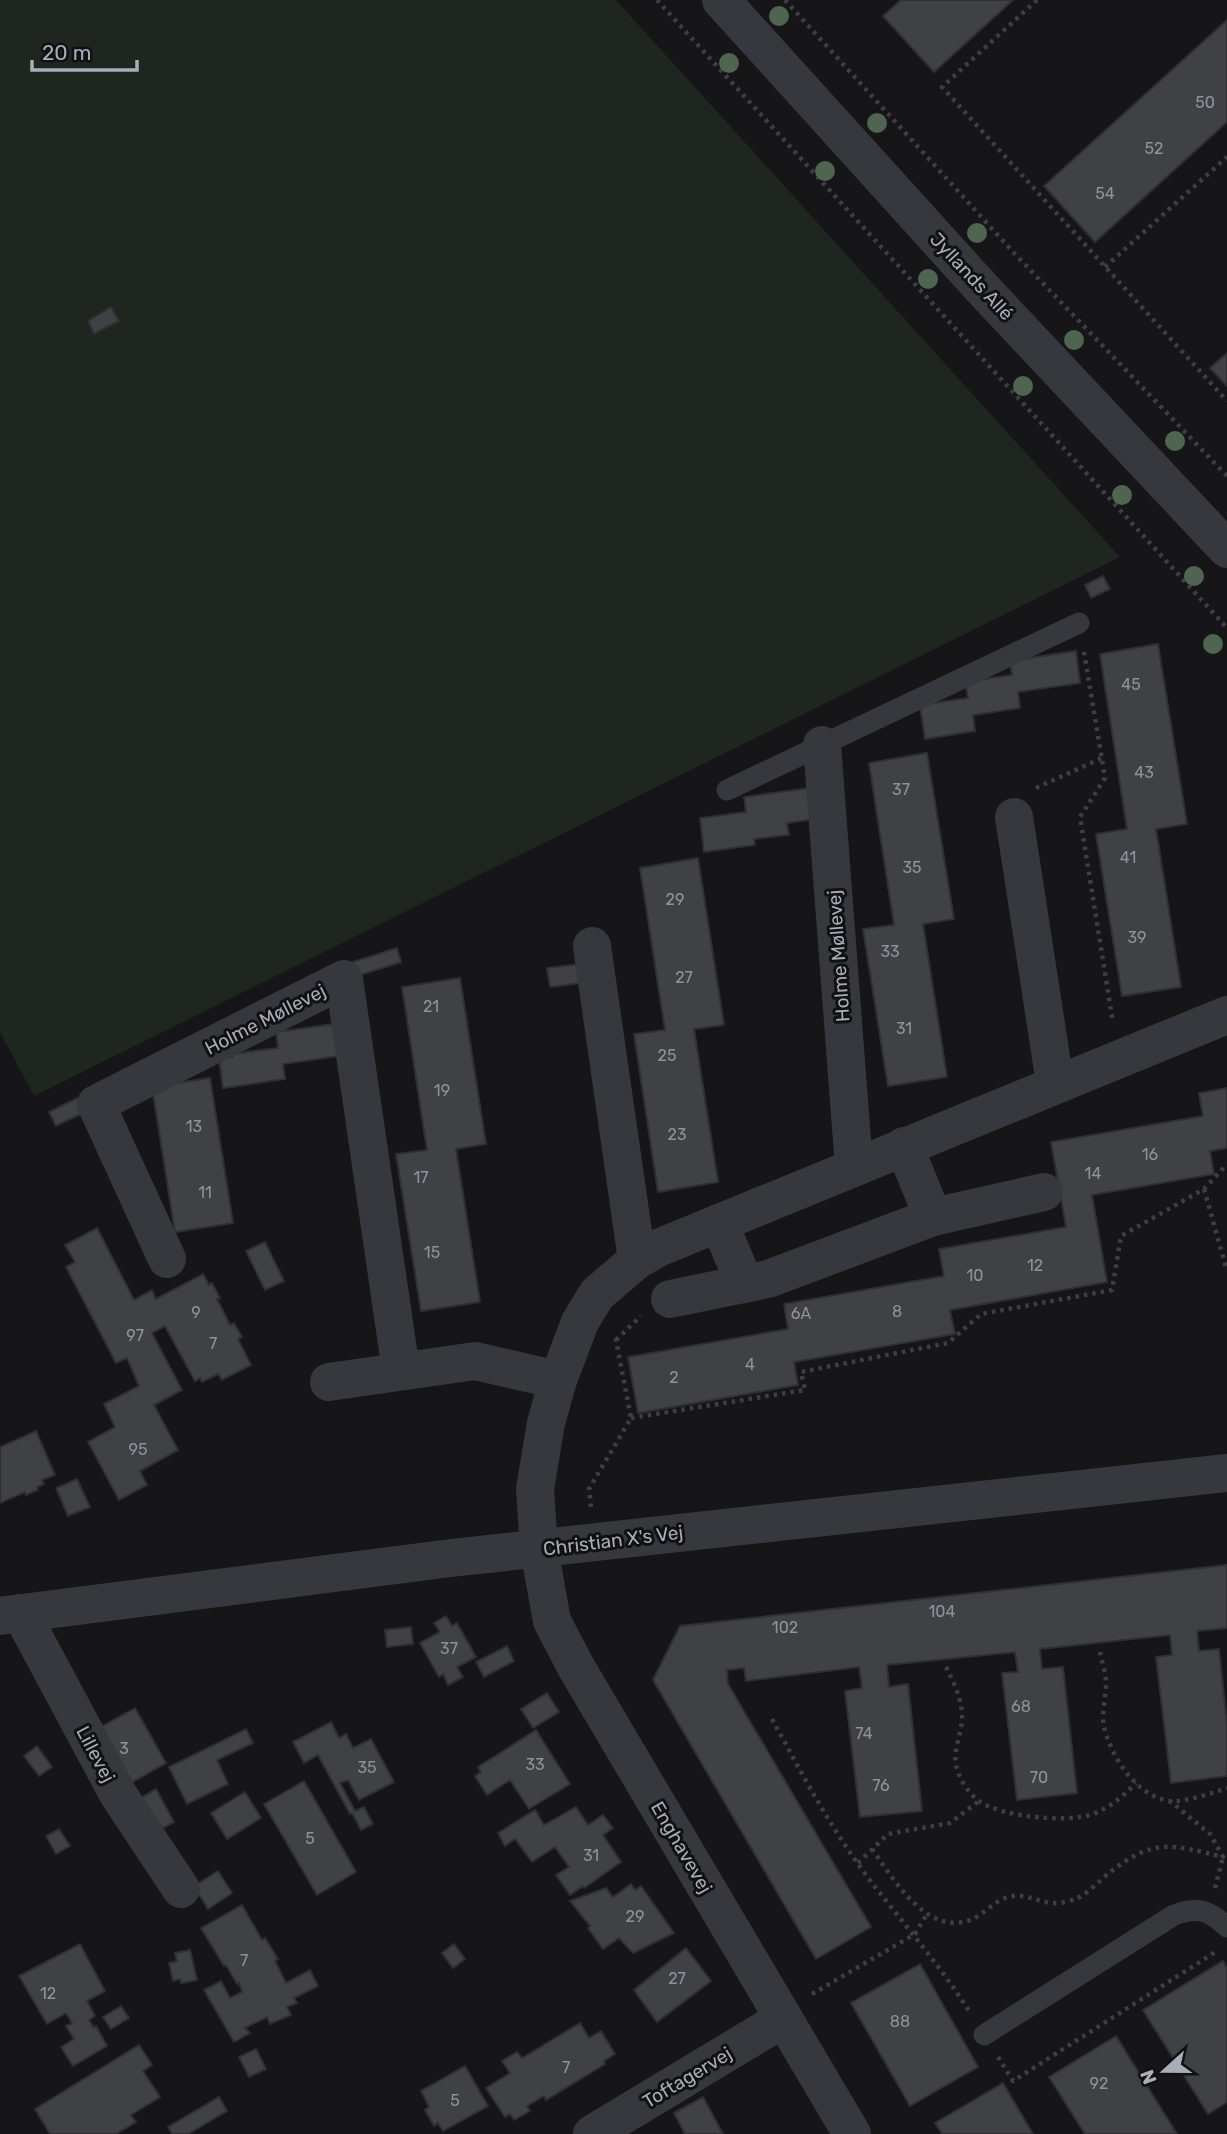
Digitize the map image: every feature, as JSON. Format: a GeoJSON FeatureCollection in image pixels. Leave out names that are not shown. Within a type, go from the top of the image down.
{"type":"FeatureCollection","features":[{"type":"Feature","properties":{"kind":"street","name":"Jyllands Allé"},"geometry":{"type":"LineString","coordinates":[[721,0],[979,285],[1227,549]]}},
{"type":"Feature","properties":{"kind":"street","name":"Holme Møllevej"},"geometry":{"type":"LineString","coordinates":[[822,745],[855,1167]]}},
{"type":"Feature","properties":{"kind":"street"},"geometry":{"type":"LineString","coordinates":[[1014,817],[1055,1083]]}},
{"type":"Feature","properties":{"kind":"street"},"geometry":{"type":"LineString","coordinates":[[592,946],[637,1260]]}},
{"type":"Feature","properties":{"kind":"street","name":"Holme Møllevej"},"geometry":{"type":"LineString","coordinates":[[167,1259],[96,1104],[344,979],[401,1371]]}},
{"type":"Feature","properties":{"kind":"street"},"geometry":{"type":"LineString","coordinates":[[539,1549],[535,1489],[546,1423],[558,1380],[580,1322],[597,1294],[637,1260],[658,1248],[1055,1083],[1227,1015]]}},
{"type":"Feature","properties":{"kind":"street"},"geometry":{"type":"LineString","coordinates":[[904,1146],[933,1217]]}},
{"type":"Feature","properties":{"kind":"street"},"geometry":{"type":"LineString","coordinates":[[670,1299],[768,1279],[933,1217],[1044,1192]]}},
{"type":"Feature","properties":{"kind":"street"},"geometry":{"type":"LineString","coordinates":[[719,1223],[745,1284]]}},
{"type":"Feature","properties":{"kind":"street"},"geometry":{"type":"LineString","coordinates":[[329,1382],[475,1361],[558,1380]]}},
{"type":"Feature","properties":{"kind":"street","name":"Christian X's Vej"},"geometry":{"type":"LineString","coordinates":[[11,1615],[539,1549],[1227,1473]]}},
{"type":"Feature","properties":{"kind":"street","name":"Enghavevej"},"geometry":{"type":"LineString","coordinates":[[539,1549],[552,1621],[559,1637],[852,2134]]}},
{"type":"Feature","properties":{"kind":"street","name":"Lillevej"},"geometry":{"type":"LineString","coordinates":[[11,1615],[118,1794],[181,1889]]}},
{"type":"Feature","properties":{"kind":"street","name":"Toftagervej"},"geometry":{"type":"LineString","coordinates":[[592,2134],[783,2019]]}},
{"type":"Feature","properties":{"kind":"lane"},"geometry":{"type":"LineString","coordinates":[[727,790],[1079,623]]}},
{"type":"Feature","properties":{"kind":"lane"},"geometry":{"type":"LineString","coordinates":[[984,2035],[1174,1915],[1190,1909],[1206,1912],[1227,1927]]}},
{"type":"Feature","properties":{"kind":"path"},"geometry":{"type":"LineString","coordinates":[[657,0],[1227,628]]}},
{"type":"Feature","properties":{"kind":"path"},"geometry":{"type":"LineString","coordinates":[[785,0],[1014,253],[1227,476]]}},
{"type":"Feature","properties":{"kind":"path"},"geometry":{"type":"LineString","coordinates":[[1037,0],[942,87],[1227,401]]}},
{"type":"Feature","properties":{"kind":"path"},"geometry":{"type":"LineString","coordinates":[[1105,267],[1227,157]]}},
{"type":"Feature","properties":{"kind":"path"},"geometry":{"type":"LineString","coordinates":[[1079,623],[1105,778],[1080,817],[1119,1058]]}},
{"type":"Feature","properties":{"kind":"path"},"geometry":{"type":"LineString","coordinates":[[1014,817],[1028,792],[1102,758]]}},
{"type":"Feature","properties":{"kind":"path"},"geometry":{"type":"LineString","coordinates":[[631,1418],[805,1390],[801,1372],[948,1343],[981,1314],[1112,1290],[1121,1236],[1204,1189],[1227,1164]]}},
{"type":"Feature","properties":{"kind":"path"},"geometry":{"type":"LineString","coordinates":[[1204,1189],[1227,1271]]}},
{"type":"Feature","properties":{"kind":"path"},"geometry":{"type":"LineString","coordinates":[[580,1322],[616,1340],[631,1418],[589,1489],[595,1543]]}},
{"type":"Feature","properties":{"kind":"path"},"geometry":{"type":"LineString","coordinates":[[872,1849],[901,1889],[927,1914],[948,1924],[969,1921],[1000,1900],[1019,1894],[1055,1903],[1078,1898],[1125,1861],[1149,1848],[1178,1846],[1223,1857],[1209,1834],[1170,1801],[1151,1794],[1136,1783],[1111,1747],[1103,1724],[1106,1680],[1100,1652]]}},
{"type":"Feature","properties":{"kind":"path"},"geometry":{"type":"LineString","coordinates":[[946,1667],[959,1695],[962,1717],[956,1764],[964,1786],[979,1801],[1005,1811],[1057,1818],[1090,1815],[1110,1807],[1136,1783]]}},
{"type":"Feature","properties":{"kind":"path"},"geometry":{"type":"LineString","coordinates":[[772,1719],[818,1802],[858,1863],[950,1981],[1013,2081],[1227,1945]]}},
{"type":"Feature","properties":{"kind":"path"},"geometry":{"type":"LineString","coordinates":[[1170,1801],[1209,1795],[1227,1788]]}},
{"type":"Feature","properties":{"kind":"path"},"geometry":{"type":"LineString","coordinates":[[858,1863],[888,1834],[950,1823],[979,1801]]}},
{"type":"Feature","properties":{"kind":"path"},"geometry":{"type":"LineString","coordinates":[[783,2019],[806,1998],[915,1934],[927,1914]]}},
{"type":"Feature","properties":{"kind":"shaded area"},"geometry":{"type":"Polygon","coordinates":[[[0,0],[616,0],[1120,557],[34,1096],[0,1032],[0,0]]]}},
{"type":"Feature","properties":{"kind":"building"},"geometry":{"type":"Polygon","coordinates":[[[901,0],[1013,0],[934,72],[883,16],[901,0]]]}},
{"type":"Feature","properties":{"kind":"building"},"geometry":{"type":"Polygon","coordinates":[[[1227,20],[1227,122],[1095,242],[1044,186],[1227,20]]]}},
{"type":"Feature","properties":{"kind":"building"},"geometry":{"type":"Polygon","coordinates":[[[111,307],[119,321],[94,334],[88,321],[111,307]]]}},
{"type":"Feature","properties":{"kind":"building"},"geometry":{"type":"Polygon","coordinates":[[[1227,353],[1227,386],[1210,368],[1227,353]]]}},
{"type":"Feature","properties":{"kind":"building"},"geometry":{"type":"Polygon","coordinates":[[[1103,576],[1110,589],[1091,598],[1085,585],[1103,576]]]}},
{"type":"Feature","properties":{"kind":"building"},"geometry":{"type":"Polygon","coordinates":[[[1158,644],[1187,824],[1156,829],[1181,987],[1122,996],[1096,834],[1127,829],[1100,654],[1158,644]]]}},
{"type":"Feature","properties":{"kind":"building"},"geometry":{"type":"Polygon","coordinates":[[[1076,651],[1080,683],[1018,692],[1020,708],[973,715],[975,731],[925,739],[920,705],[968,698],[965,682],[1012,675],[1010,661],[1076,651]]]}},
{"type":"Feature","properties":{"kind":"building"},"geometry":{"type":"Polygon","coordinates":[[[927,753],[954,919],[923,924],[947,1077],[888,1086],[863,929],[894,925],[869,763],[927,753]]]}},
{"type":"Feature","properties":{"kind":"building"},"geometry":{"type":"Polygon","coordinates":[[[810,788],[814,819],[787,823],[789,835],[754,839],[755,845],[704,852],[700,818],[746,812],[744,797],[810,788]]]}},
{"type":"Feature","properties":{"kind":"building"},"geometry":{"type":"Polygon","coordinates":[[[698,858],[724,1025],[694,1029],[718,1182],[658,1192],[634,1034],[665,1030],[640,868],[698,858]]]}},
{"type":"Feature","properties":{"kind":"building"},"geometry":{"type":"Polygon","coordinates":[[[397,948],[401,962],[357,976],[353,962],[397,948]]]}},
{"type":"Feature","properties":{"kind":"building"},"geometry":{"type":"Polygon","coordinates":[[[579,964],[582,983],[550,987],[547,968],[579,964]]]}},
{"type":"Feature","properties":{"kind":"building"},"geometry":{"type":"Polygon","coordinates":[[[460,978],[486,1144],[456,1149],[480,1302],[421,1311],[396,1154],[427,1150],[402,987],[460,978]]]}},
{"type":"Feature","properties":{"kind":"building"},"geometry":{"type":"Polygon","coordinates":[[[342,1023],[346,1055],[283,1064],[285,1079],[223,1088],[219,1059],[233,1057],[232,1054],[278,1048],[276,1032],[342,1023]]]}},
{"type":"Feature","properties":{"kind":"building"},"geometry":{"type":"Polygon","coordinates":[[[210,1078],[233,1223],[175,1232],[152,1087],[210,1078]]]}},
{"type":"Feature","properties":{"kind":"building"},"geometry":{"type":"Polygon","coordinates":[[[1227,1088],[1227,1148],[1210,1151],[1214,1174],[1092,1195],[1107,1282],[950,1310],[955,1334],[794,1362],[798,1385],[638,1413],[628,1357],[788,1329],[784,1304],[944,1276],[939,1249],[1066,1227],[1051,1142],[1203,1116],[1199,1093],[1227,1088]]]}},
{"type":"Feature","properties":{"kind":"building"},"geometry":{"type":"Polygon","coordinates":[[[77,1098],[85,1112],[56,1126],[49,1112],[77,1098]]]}},
{"type":"Feature","properties":{"kind":"building"},"geometry":{"type":"Polygon","coordinates":[[[97,1228],[134,1300],[152,1290],[156,1299],[203,1274],[209,1285],[212,1283],[220,1298],[217,1299],[230,1325],[234,1323],[242,1337],[238,1339],[251,1365],[222,1380],[218,1374],[202,1382],[200,1378],[195,1381],[165,1326],[152,1333],[182,1390],[154,1405],[178,1450],[140,1471],[147,1485],[119,1500],[88,1442],[115,1427],[104,1404],[139,1386],[127,1358],[116,1363],[66,1267],[75,1262],[65,1245],[97,1228]]]}},
{"type":"Feature","properties":{"kind":"building"},"geometry":{"type":"Polygon","coordinates":[[[265,1242],[284,1281],[265,1290],[246,1251],[265,1242]]]}},
{"type":"Feature","properties":{"kind":"building"},"geometry":{"type":"Polygon","coordinates":[[[36,1431],[55,1475],[42,1480],[44,1484],[37,1487],[38,1490],[26,1495],[25,1492],[0,1503],[0,1447],[36,1431]]]}},
{"type":"Feature","properties":{"kind":"building"},"geometry":{"type":"Polygon","coordinates":[[[77,1479],[90,1507],[68,1516],[56,1488],[77,1479]]]}},
{"type":"Feature","properties":{"kind":"building"},"geometry":{"type":"Polygon","coordinates":[[[1227,1565],[1227,1628],[1197,1631],[1199,1651],[1219,1649],[1227,1724],[1227,1776],[1171,1783],[1156,1657],[1172,1655],[1170,1635],[1040,1649],[1042,1669],[1063,1667],[1077,1793],[1017,1800],[1002,1673],[1018,1672],[1015,1652],[887,1665],[889,1687],[908,1684],[922,1811],[860,1817],[845,1691],[862,1688],[859,1667],[746,1681],[744,1668],[727,1670],[728,1684],[871,1927],[816,1959],[653,1680],[680,1626],[1227,1565]]]}},
{"type":"Feature","properties":{"kind":"building"},"geometry":{"type":"Polygon","coordinates":[[[446,1616],[452,1626],[457,1623],[476,1657],[457,1667],[463,1677],[448,1685],[443,1674],[439,1677],[420,1643],[440,1632],[434,1623],[446,1616]]]}},
{"type":"Feature","properties":{"kind":"building"},"geometry":{"type":"Polygon","coordinates":[[[411,1627],[413,1644],[387,1647],[385,1630],[411,1627]]]}},
{"type":"Feature","properties":{"kind":"building"},"geometry":{"type":"Polygon","coordinates":[[[507,1646],[514,1661],[484,1677],[476,1662],[507,1646]]]}},
{"type":"Feature","properties":{"kind":"building"},"geometry":{"type":"Polygon","coordinates":[[[547,1693],[559,1712],[533,1728],[521,1709],[547,1693]]]}},
{"type":"Feature","properties":{"kind":"building"},"geometry":{"type":"Polygon","coordinates":[[[135,1708],[166,1763],[131,1783],[97,1729],[135,1708]]]}},
{"type":"Feature","properties":{"kind":"building"},"geometry":{"type":"Polygon","coordinates":[[[331,1722],[339,1738],[346,1734],[353,1748],[371,1739],[394,1782],[359,1800],[348,1780],[340,1783],[355,1811],[364,1807],[373,1824],[361,1830],[318,1755],[304,1763],[293,1742],[331,1722]]]}},
{"type":"Feature","properties":{"kind":"building"},"geometry":{"type":"Polygon","coordinates":[[[246,1729],[253,1743],[217,1760],[228,1784],[187,1804],[169,1767],[246,1729]]]}},
{"type":"Feature","properties":{"kind":"building"},"geometry":{"type":"Polygon","coordinates":[[[536,1730],[570,1784],[529,1809],[510,1780],[487,1795],[475,1776],[481,1772],[478,1767],[536,1730]]]}},
{"type":"Feature","properties":{"kind":"building"},"geometry":{"type":"Polygon","coordinates":[[[37,1746],[52,1767],[39,1776],[24,1756],[37,1746]]]}},
{"type":"Feature","properties":{"kind":"building"},"geometry":{"type":"Polygon","coordinates":[[[304,1781],[356,1872],[317,1895],[264,1804],[304,1781]]]}},
{"type":"Feature","properties":{"kind":"building"},"geometry":{"type":"Polygon","coordinates":[[[156,1789],[174,1822],[154,1833],[136,1801],[156,1789]]]}},
{"type":"Feature","properties":{"kind":"building"},"geometry":{"type":"Polygon","coordinates":[[[245,1792],[261,1818],[227,1839],[211,1813],[245,1792]]]}},
{"type":"Feature","properties":{"kind":"building"},"geometry":{"type":"Polygon","coordinates":[[[576,1807],[588,1825],[603,1815],[613,1828],[603,1835],[621,1862],[570,1895],[556,1875],[569,1867],[555,1847],[532,1862],[515,1839],[505,1846],[498,1833],[535,1810],[544,1825],[576,1807]]]}},
{"type":"Feature","properties":{"kind":"building"},"geometry":{"type":"Polygon","coordinates":[[[59,1829],[70,1846],[56,1854],[46,1836],[59,1829]]]}},
{"type":"Feature","properties":{"kind":"building"},"geometry":{"type":"Polygon","coordinates":[[[218,1871],[232,1893],[208,1909],[194,1886],[218,1871]]]}},
{"type":"Feature","properties":{"kind":"building"},"geometry":{"type":"Polygon","coordinates":[[[631,1884],[635,1890],[641,1886],[674,1933],[633,1953],[619,1938],[603,1949],[588,1928],[590,1926],[570,1901],[606,1888],[613,1897],[631,1884]]]}},
{"type":"Feature","properties":{"kind":"building"},"geometry":{"type":"Polygon","coordinates":[[[242,1905],[262,1940],[265,1938],[278,1959],[275,1961],[286,1983],[310,1970],[318,1986],[294,1998],[297,2003],[287,2007],[291,2015],[270,2024],[267,2017],[245,2028],[250,2033],[234,2042],[204,1990],[221,1981],[230,1998],[242,1992],[239,1983],[237,1984],[226,1965],[224,1966],[201,1928],[242,1905]]]}},
{"type":"Feature","properties":{"kind":"building"},"geometry":{"type":"Polygon","coordinates":[[[80,1944],[105,1991],[87,2001],[95,2016],[89,2020],[94,2028],[96,2026],[107,2046],[73,2066],[61,2047],[74,2039],[66,2026],[72,2023],[66,2013],[47,2024],[19,1976],[80,1944]]]}},
{"type":"Feature","properties":{"kind":"building"},"geometry":{"type":"Polygon","coordinates":[[[454,1944],[465,1959],[453,1968],[442,1953],[454,1944]]]}},
{"type":"Feature","properties":{"kind":"building"},"geometry":{"type":"Polygon","coordinates":[[[686,1948],[711,1981],[657,2022],[634,1990],[686,1948]]]}},
{"type":"Feature","properties":{"kind":"building"},"geometry":{"type":"Polygon","coordinates":[[[190,1950],[197,1980],[181,1983],[180,1979],[173,1981],[169,1963],[177,1961],[175,1953],[190,1950]]]}},
{"type":"Feature","properties":{"kind":"building"},"geometry":{"type":"Polygon","coordinates":[[[1223,1961],[1227,1968],[1227,2102],[1208,2114],[1143,2010],[1223,1961]]]}},
{"type":"Feature","properties":{"kind":"building"},"geometry":{"type":"Polygon","coordinates":[[[920,1964],[978,2067],[910,2106],[851,2003],[920,1964]]]}},
{"type":"Feature","properties":{"kind":"building"},"geometry":{"type":"Polygon","coordinates":[[[121,2006],[129,2018],[111,2029],[103,2017],[121,2006]]]}},
{"type":"Feature","properties":{"kind":"building"},"geometry":{"type":"Polygon","coordinates":[[[580,2023],[589,2038],[601,2031],[615,2054],[604,2061],[605,2064],[546,2100],[544,2096],[527,2106],[530,2111],[514,2120],[510,2114],[505,2117],[486,2088],[510,2073],[502,2061],[517,2052],[522,2058],[580,2023]]]}},
{"type":"Feature","properties":{"kind":"building"},"geometry":{"type":"Polygon","coordinates":[[[1116,2036],[1177,2134],[1085,2134],[1049,2077],[1116,2036]]]}},
{"type":"Feature","properties":{"kind":"building"},"geometry":{"type":"Polygon","coordinates":[[[139,2045],[152,2065],[143,2071],[160,2097],[131,2115],[136,2122],[116,2134],[50,2134],[35,2109],[139,2045]]]}},
{"type":"Feature","properties":{"kind":"building"},"geometry":{"type":"Polygon","coordinates":[[[256,2049],[266,2069],[249,2077],[239,2057],[256,2049]]]}},
{"type":"Feature","properties":{"kind":"building"},"geometry":{"type":"Polygon","coordinates":[[[465,2066],[488,2106],[443,2131],[438,2123],[434,2126],[425,2110],[429,2107],[421,2091],[465,2066]]]}},
{"type":"Feature","properties":{"kind":"building"},"geometry":{"type":"Polygon","coordinates":[[[1003,2083],[1033,2134],[942,2134],[935,2123],[1003,2083]]]}},
{"type":"Feature","properties":{"kind":"building"},"geometry":{"type":"Polygon","coordinates":[[[219,2097],[227,2111],[188,2134],[172,2134],[168,2127],[219,2097]]]}},
{"type":"Feature","properties":{"kind":"building"},"geometry":{"type":"Polygon","coordinates":[[[703,2097],[723,2134],[685,2134],[674,2113],[703,2097]]]}}]}
